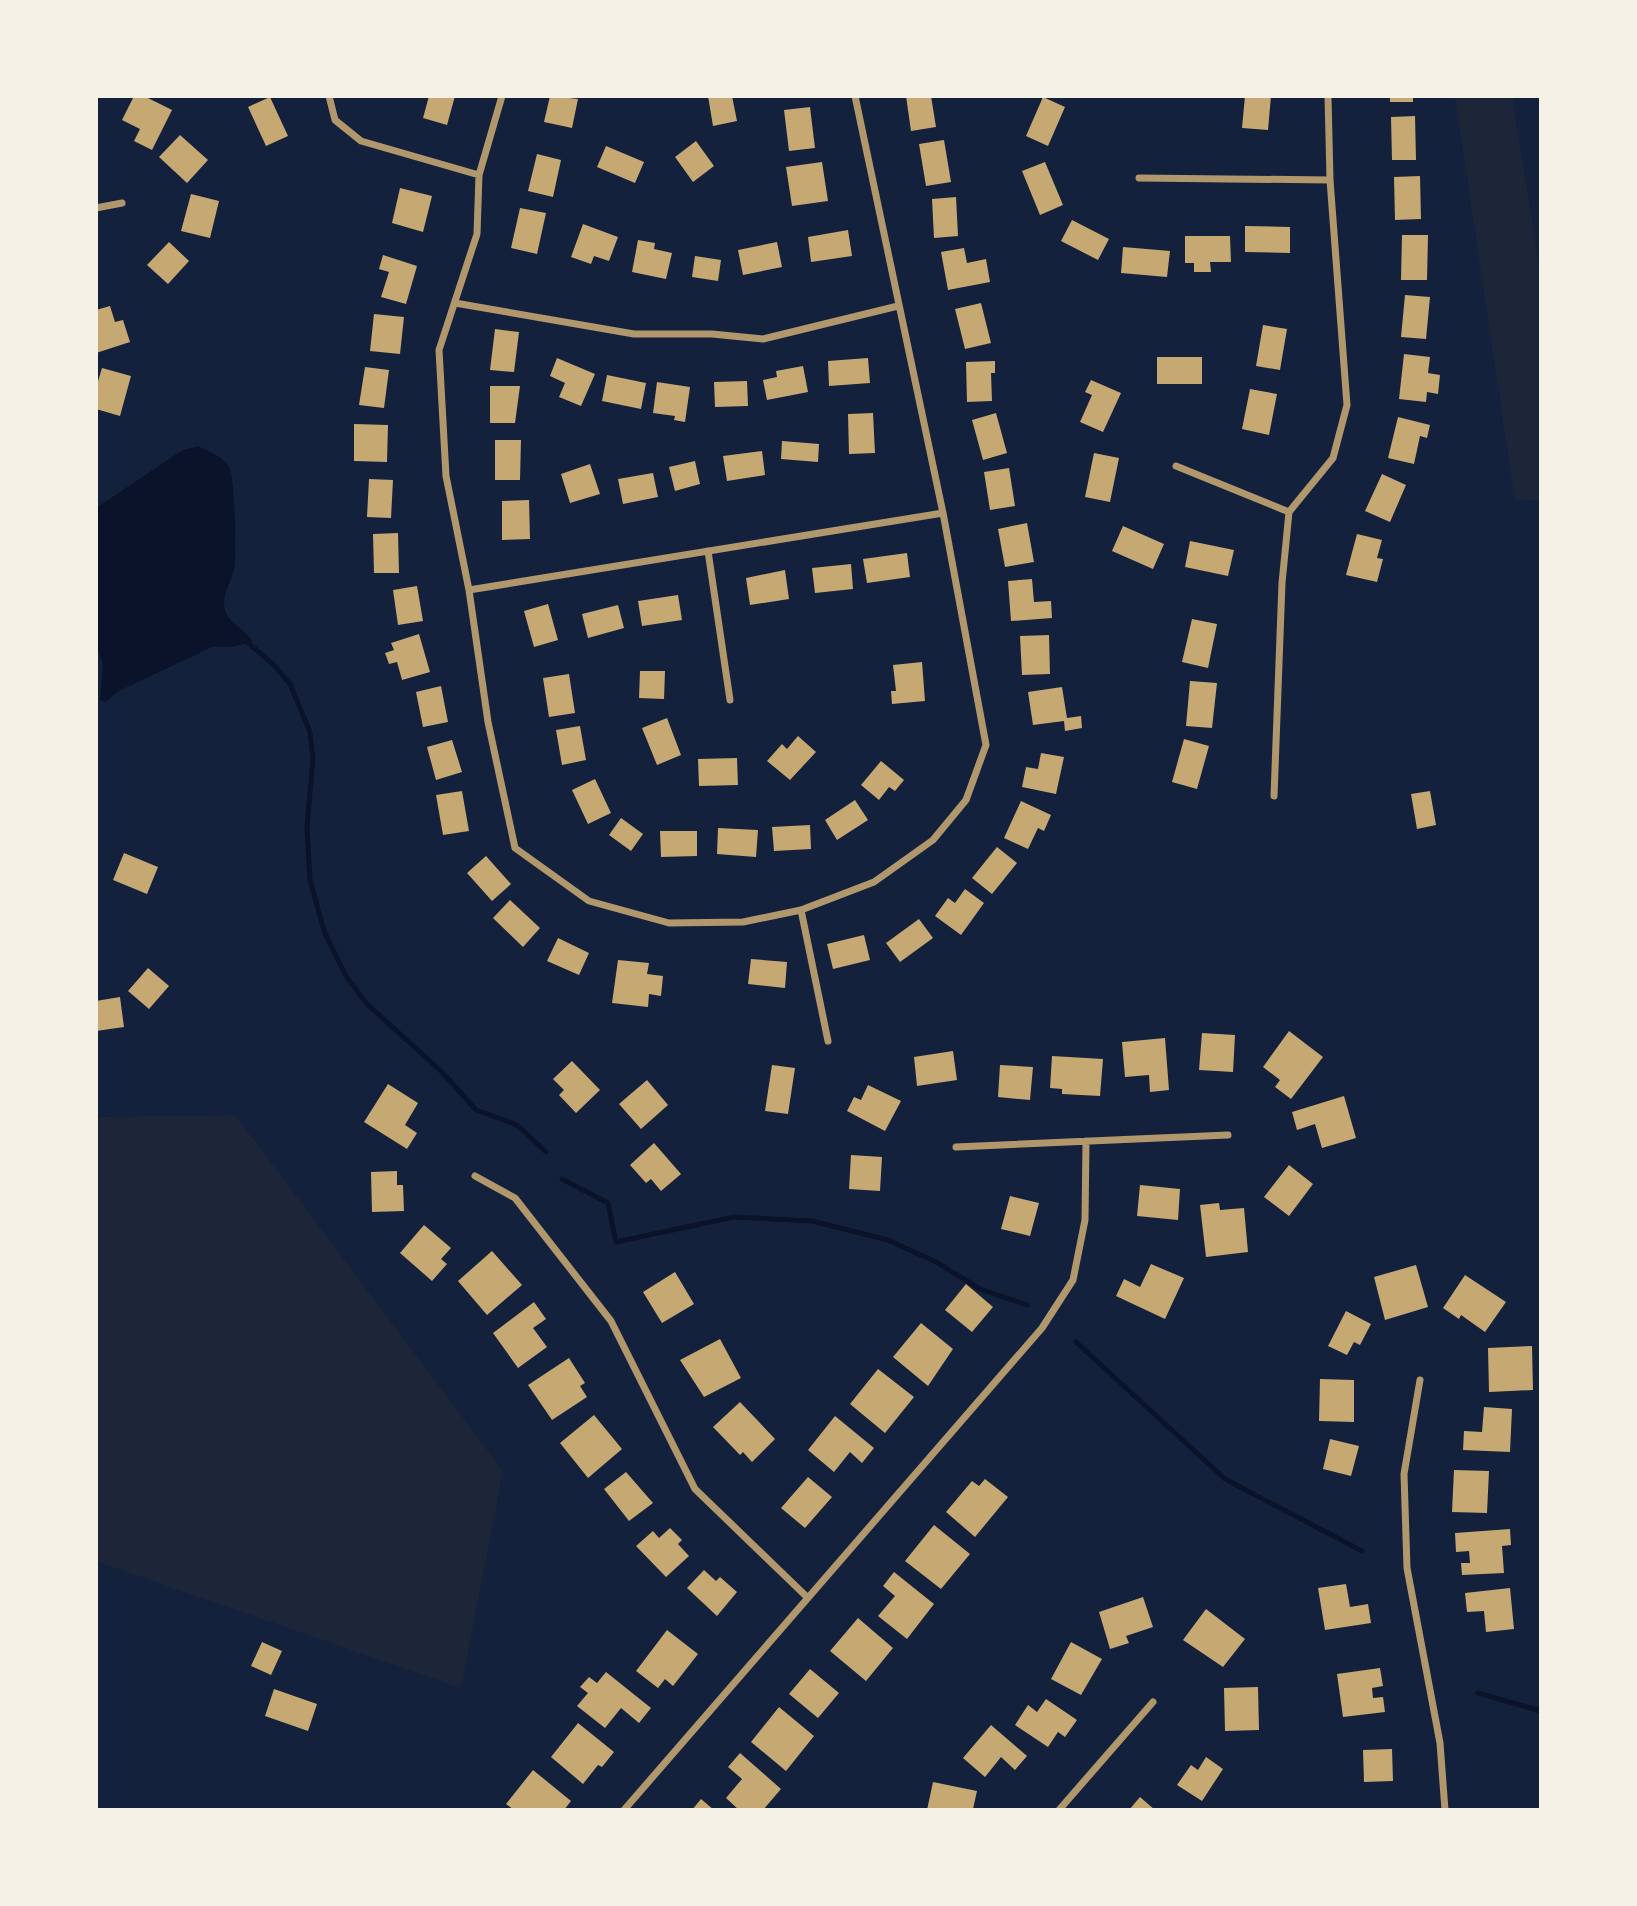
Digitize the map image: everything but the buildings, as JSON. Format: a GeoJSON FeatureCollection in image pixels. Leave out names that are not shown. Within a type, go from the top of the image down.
{"type":"FeatureCollection","features":[{"type":"Feature","properties":{"kind":"street"},"geometry":{"type":"LineString","coordinates":[[329,96],[335,120],[360,141],[479,175]]}},
{"type":"Feature","properties":{"kind":"street"},"geometry":{"type":"LineString","coordinates":[[502,96],[479,175],[477,233],[439,349],[446,476],[468,590],[488,722],[515,848],[589,901],[669,923],[743,922],[801,909],[874,882],[933,840],[966,800],[986,745],[943,513],[855,96]]}},
{"type":"Feature","properties":{"kind":"street"},"geometry":{"type":"LineString","coordinates":[[1274,796],[1282,583],[1289,512],[1333,458],[1347,405],[1331,180],[1328,96]]}},
{"type":"Feature","properties":{"kind":"street"},"geometry":{"type":"LineString","coordinates":[[1139,178],[1331,180]]}},
{"type":"Feature","properties":{"kind":"street"},"geometry":{"type":"LineString","coordinates":[[96,208],[122,203]]}},
{"type":"Feature","properties":{"kind":"street"},"geometry":{"type":"LineString","coordinates":[[456,303],[634,334],[712,334],[764,339],[898,306]]}},
{"type":"Feature","properties":{"kind":"street"},"geometry":{"type":"LineString","coordinates":[[1177,466],[1289,512]]}},
{"type":"Feature","properties":{"kind":"street"},"geometry":{"type":"LineString","coordinates":[[468,590],[943,513]]}},
{"type":"Feature","properties":{"kind":"street"},"geometry":{"type":"LineString","coordinates":[[708,551],[730,699]]}},
{"type":"Feature","properties":{"kind":"street"},"geometry":{"type":"LineString","coordinates":[[801,909],[828,1041]]}},
{"type":"Feature","properties":{"kind":"street"},"geometry":{"type":"LineString","coordinates":[[957,1147],[1228,1135]]}},
{"type":"Feature","properties":{"kind":"street"},"geometry":{"type":"LineString","coordinates":[[624,1810],[1042,1328],[1073,1280],[1085,1220],[1086,1141]]}},
{"type":"Feature","properties":{"kind":"street"},"geometry":{"type":"LineString","coordinates":[[475,1176],[515,1198],[611,1321],[695,1489],[808,1598]]}},
{"type":"Feature","properties":{"kind":"street"},"geometry":{"type":"LineString","coordinates":[[1420,1380],[1404,1474],[1407,1568],[1440,1743],[1445,1810]]}},
{"type":"Feature","properties":{"kind":"street"},"geometry":{"type":"LineString","coordinates":[[1059,1810],[1153,1702]]}},
{"type":"Feature","properties":{"kind":"shaded area"},"geometry":{"type":"Polygon","coordinates":[[[1455,96],[1512,96],[1541,278],[1541,500],[1515,501],[1455,96]]]}},
{"type":"Feature","properties":{"kind":"shaded area"},"geometry":{"type":"Polygon","coordinates":[[[198,446],[223,460],[231,474],[235,561],[224,605],[230,619],[253,642],[230,647],[212,647],[119,691],[106,702],[100,700],[103,665],[96,644],[96,508],[181,451],[198,446]]]}},
{"type":"Feature","properties":{"kind":"shaded area"},"geometry":{"type":"Polygon","coordinates":[[[235,1115],[503,1471],[461,1688],[96,1561],[96,1117],[235,1115]]]}},
{"type":"Feature","properties":{"kind":"waterway"},"geometry":{"type":"LineString","coordinates":[[248,643],[273,664],[290,684],[310,732],[313,758],[307,827],[310,880],[324,931],[346,976],[367,1004],[442,1072],[476,1110],[517,1125],[546,1152]]}},
{"type":"Feature","properties":{"kind":"waterway"},"geometry":{"type":"LineString","coordinates":[[562,1179],[608,1203],[616,1242],[734,1217],[812,1221],[888,1240],[936,1262],[980,1289],[1027,1305]]}},
{"type":"Feature","properties":{"kind":"waterway"},"geometry":{"type":"LineString","coordinates":[[1076,1342],[1225,1479],[1362,1551]]}},
{"type":"Feature","properties":{"kind":"waterway"},"geometry":{"type":"LineString","coordinates":[[1478,1693],[1541,1711]]}}]}
